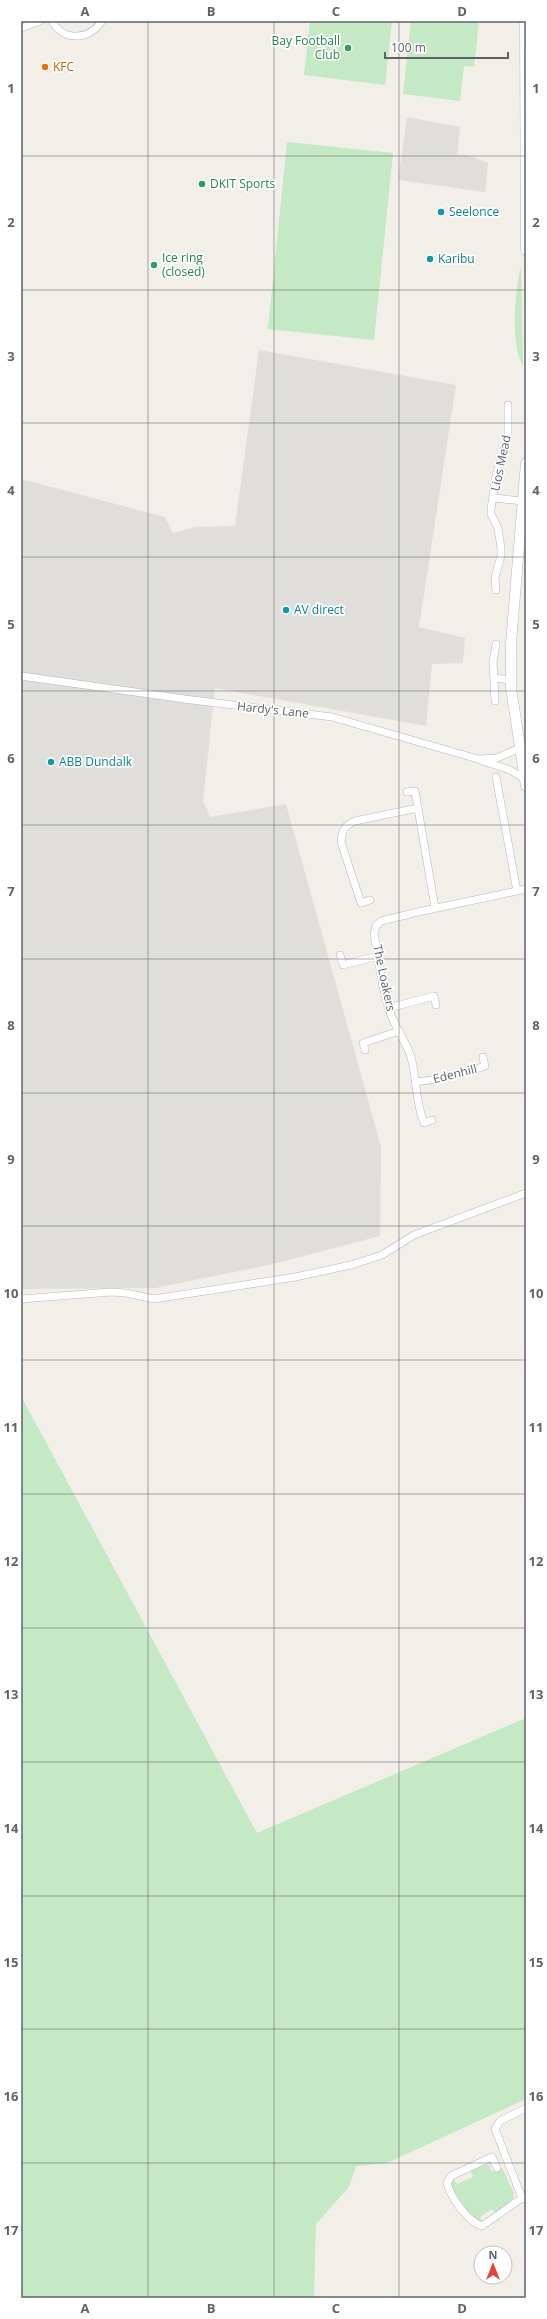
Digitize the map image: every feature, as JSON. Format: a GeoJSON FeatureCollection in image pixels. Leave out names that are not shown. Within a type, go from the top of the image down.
{"type":"FeatureCollection","features":[{"type":"Feature","properties":{"kind":"main road"},"geometry":{"type":"LineString","coordinates":[[525,21],[526,250]]}},
{"type":"Feature","properties":{"kind":"main road"},"geometry":{"type":"LineString","coordinates":[[525,782],[511,680],[511,643],[526,463]]}},
{"type":"Feature","properties":{"kind":"street"},"geometry":{"type":"LineString","coordinates":[[21,28],[40,21]]}},
{"type":"Feature","properties":{"kind":"street"},"geometry":{"type":"LineString","coordinates":[[52,21],[62,32],[77,37],[92,32],[102,21]]}},
{"type":"Feature","properties":{"kind":"street","name":"Lios Mead"},"geometry":{"type":"LineString","coordinates":[[496,590],[495,577],[501,556],[498,528],[491,514],[496,475],[508,438],[508,405]]}},
{"type":"Feature","properties":{"kind":"street","name":"Lios Mead"},"geometry":{"type":"LineString","coordinates":[[494,498],[523,501]]}},
{"type":"Feature","properties":{"kind":"street"},"geometry":{"type":"LineString","coordinates":[[495,701],[493,662],[496,644]]}},
{"type":"Feature","properties":{"kind":"street","name":"Hardy's Lane"},"geometry":{"type":"LineString","coordinates":[[21,676],[192,700],[332,717],[478,759],[497,758],[520,748]]}},
{"type":"Feature","properties":{"kind":"street"},"geometry":{"type":"LineString","coordinates":[[494,678],[511,680]]}},
{"type":"Feature","properties":{"kind":"street"},"geometry":{"type":"LineString","coordinates":[[478,759],[510,770],[525,782]]}},
{"type":"Feature","properties":{"kind":"street"},"geometry":{"type":"LineString","coordinates":[[496,777],[517,891]]}},
{"type":"Feature","properties":{"kind":"street"},"geometry":{"type":"LineString","coordinates":[[407,792],[416,791],[436,908]]}},
{"type":"Feature","properties":{"kind":"street"},"geometry":{"type":"LineString","coordinates":[[370,900],[361,903],[341,842],[342,831],[346,825],[355,821],[418,808]]}},
{"type":"Feature","properties":{"kind":"street","name":"The Loakers"},"geometry":{"type":"LineString","coordinates":[[432,1120],[424,1123],[416,1097],[411,1056],[389,1008],[374,934],[376,926],[381,922],[436,908],[526,889]]}},
{"type":"Feature","properties":{"kind":"street"},"geometry":{"type":"LineString","coordinates":[[340,955],[343,965],[378,956]]}},
{"type":"Feature","properties":{"kind":"street"},"geometry":{"type":"LineString","coordinates":[[389,1008],[434,996],[436,1004]]}},
{"type":"Feature","properties":{"kind":"street"},"geometry":{"type":"LineString","coordinates":[[365,1050],[363,1043],[399,1031]]}},
{"type":"Feature","properties":{"kind":"street","name":"Edenhill"},"geometry":{"type":"LineString","coordinates":[[415,1082],[456,1076],[485,1066],[483,1057]]}},
{"type":"Feature","properties":{"kind":"street"},"geometry":{"type":"LineString","coordinates":[[21,1299],[111,1292],[126,1293],[154,1299],[295,1277],[351,1265],[382,1255],[414,1235],[526,1193]]}},
{"type":"Feature","properties":{"kind":"street"},"geometry":{"type":"LineString","coordinates":[[497,2168],[492,2157],[451,2176],[447,2183],[450,2193],[474,2224],[482,2226],[524,2199],[495,2129],[500,2121],[526,2108]]}},
{"type":"Feature","properties":{"kind":"shaded area"},"geometry":{"type":"Polygon","coordinates":[[[407,117],[460,127],[457,154],[473,157],[488,163],[485,192],[398,180],[407,117]]]}},
{"type":"Feature","properties":{"kind":"shaded area"},"geometry":{"type":"Polygon","coordinates":[[[259,350],[456,385],[419,627],[465,638],[463,663],[432,664],[426,726],[215,688],[203,801],[210,817],[286,804],[381,1147],[380,1236],[273,1264],[156,1288],[21,1289],[21,479],[165,517],[173,533],[195,527],[235,526],[259,350]]]}},
{"type":"Feature","properties":{"kind":"green space","name":"Bay Football Club"},"geometry":{"type":"Polygon","coordinates":[[[310,21],[392,21],[385,85],[304,75],[310,21]]]}},
{"type":"Feature","properties":{"kind":"green space"},"geometry":{"type":"Polygon","coordinates":[[[411,21],[479,21],[474,67],[464,66],[460,101],[403,94],[411,21]]]}},
{"type":"Feature","properties":{"kind":"green space"},"geometry":{"type":"Polygon","coordinates":[[[287,142],[393,153],[374,340],[268,329],[287,142]]]}},
{"type":"Feature","properties":{"kind":"green space"},"geometry":{"type":"Polygon","coordinates":[[[521,266],[523,366],[516,345],[515,331],[517,289],[521,266]]]}},
{"type":"Feature","properties":{"kind":"green space"},"geometry":{"type":"Polygon","coordinates":[[[21,1396],[257,1833],[526,1718],[526,2099],[387,2163],[356,2166],[349,2187],[316,2224],[314,2298],[21,2298],[21,1396]]]}},
{"type":"Feature","properties":{"kind":"green space"},"geometry":{"type":"Polygon","coordinates":[[[484,2165],[489,2165],[492,2172],[502,2168],[514,2193],[512,2201],[495,2213],[492,2209],[480,2217],[483,2223],[476,2222],[451,2189],[450,2182],[454,2179],[457,2184],[473,2177],[471,2171],[484,2165]]]}},
{"type":"Feature","properties":{"kind":"place","name":"Bay Football Club"},"geometry":{"type":"Point","coordinates":[348,48]}},
{"type":"Feature","properties":{"kind":"place","name":"KFC"},"geometry":{"type":"Point","coordinates":[45,67]}},
{"type":"Feature","properties":{"kind":"place","name":"DKIT Sports"},"geometry":{"type":"Point","coordinates":[202,184]}},
{"type":"Feature","properties":{"kind":"place","name":"Seelonce"},"geometry":{"type":"Point","coordinates":[441,212]}},
{"type":"Feature","properties":{"kind":"place","name":"Karibu"},"geometry":{"type":"Point","coordinates":[430,259]}},
{"type":"Feature","properties":{"kind":"place","name":"Ice ring (closed)"},"geometry":{"type":"Point","coordinates":[154,265]}},
{"type":"Feature","properties":{"kind":"place","name":"AV direct"},"geometry":{"type":"Point","coordinates":[286,610]}},
{"type":"Feature","properties":{"kind":"place","name":"ABB Dundalk"},"geometry":{"type":"Point","coordinates":[51,762]}}]}
